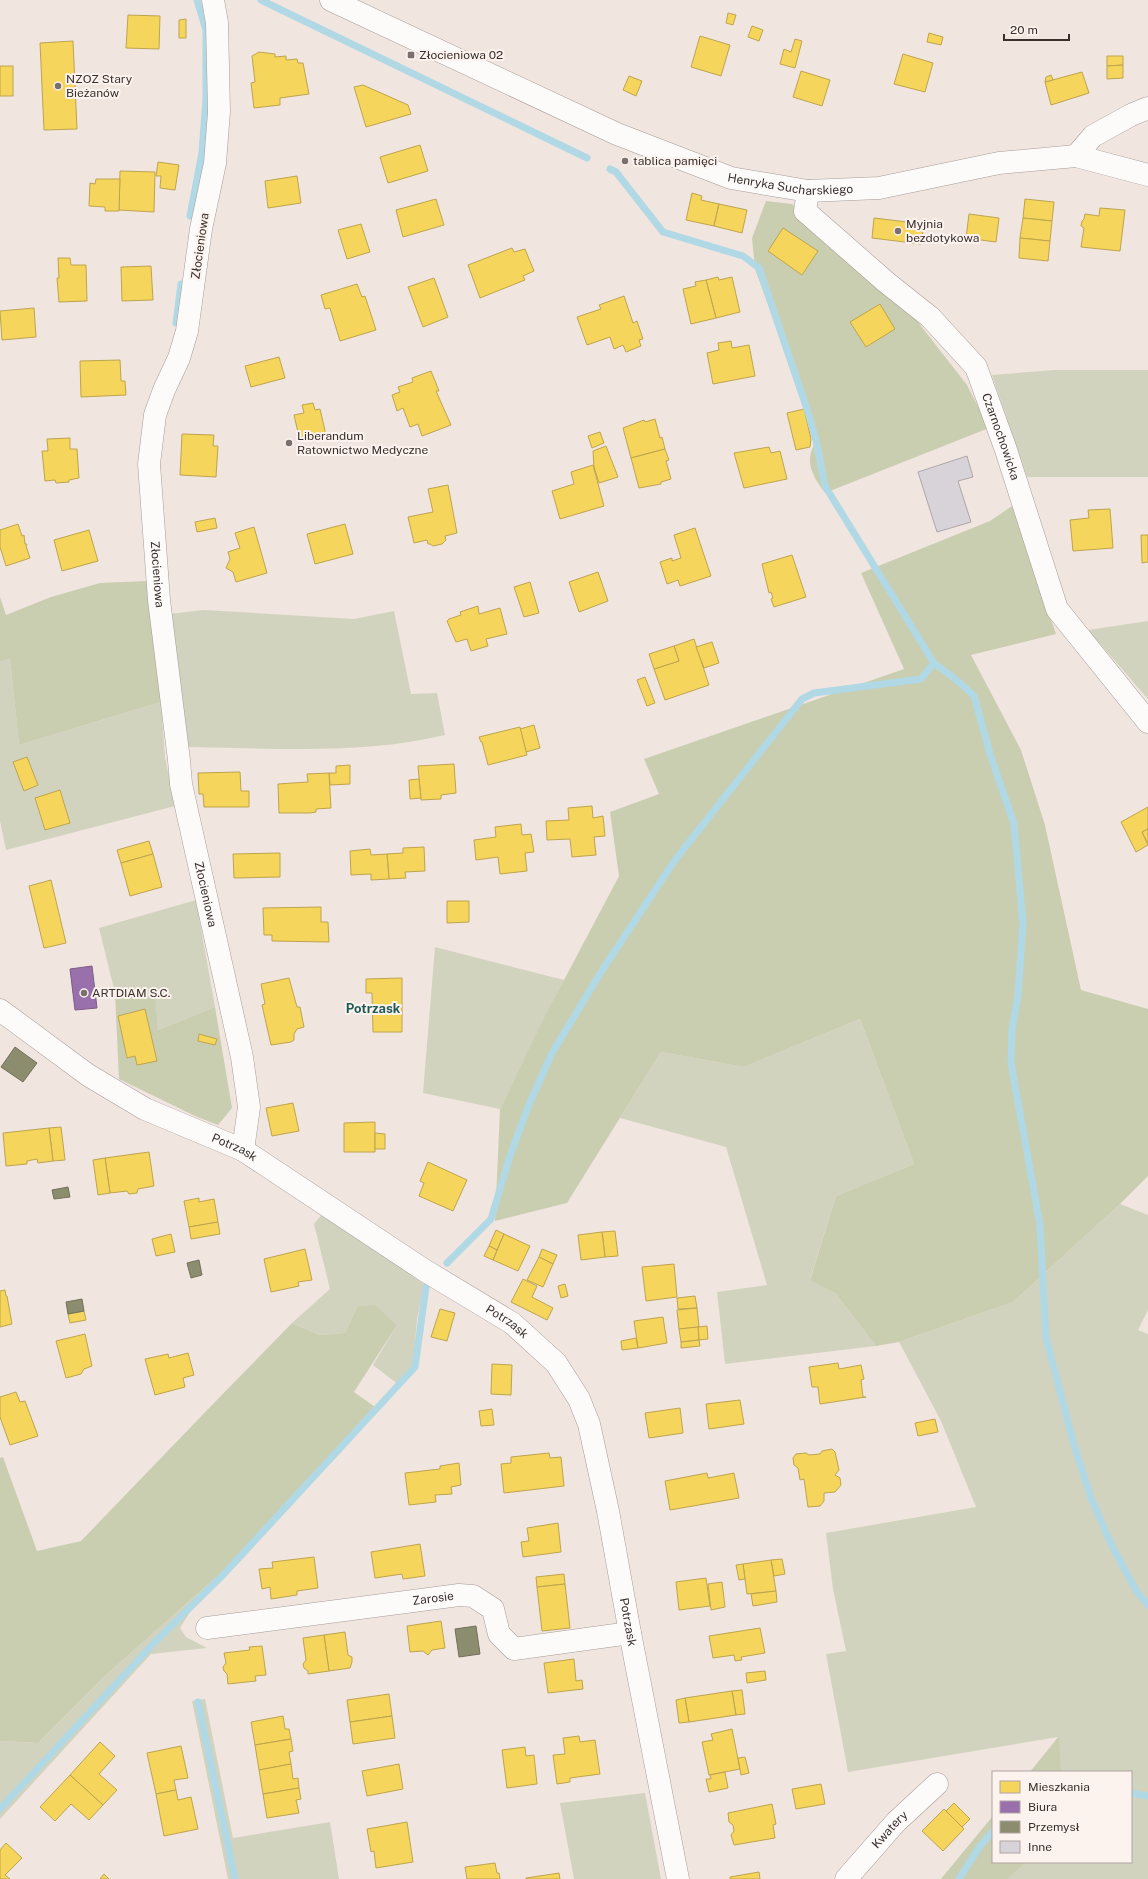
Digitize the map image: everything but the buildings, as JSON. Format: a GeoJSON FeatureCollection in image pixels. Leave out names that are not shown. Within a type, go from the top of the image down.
{"type":"FeatureCollection","features":[{"type":"Feature","properties":{"kind":"street","name":"Złocieniowa"},"geometry":{"type":"LineString","coordinates":[[213,0],[217,23],[218,128],[215,163],[201,229],[190,315],[179,358],[164,390],[155,415],[150,464],[158,593],[181,784],[242,1057],[249,1107],[243,1150]]}},
{"type":"Feature","properties":{"kind":"street","name":"Henryka Sucharskiego"},"geometry":{"type":"LineString","coordinates":[[331,0],[617,134],[731,178],[808,191],[879,188],[999,163],[1076,156],[1148,175]]}},
{"type":"Feature","properties":{"kind":"street"},"geometry":{"type":"LineString","coordinates":[[1076,156],[1093,136],[1131,115],[1148,108]]}},
{"type":"Feature","properties":{"kind":"street","name":"Czarnochowicka"},"geometry":{"type":"LineString","coordinates":[[808,191],[805,211],[886,282],[930,318],[976,367],[1006,450],[1057,609],[1148,722]]}},
{"type":"Feature","properties":{"kind":"street","name":"Potrzask"},"geometry":{"type":"LineString","coordinates":[[0,1010],[88,1075],[146,1109],[243,1150],[424,1270],[512,1323],[556,1363],[579,1399],[589,1424],[608,1511],[678,1879]]}},
{"type":"Feature","properties":{"kind":"street","name":"Zarosie"},"geometry":{"type":"LineString","coordinates":[[207,1628],[459,1595],[473,1596],[493,1608],[499,1634],[514,1649],[630,1633]]}},
{"type":"Feature","properties":{"kind":"street","name":"Kwatery"},"geometry":{"type":"LineString","coordinates":[[846,1879],[896,1822],[937,1784]]}},
{"type":"Feature","properties":{"kind":"green space"},"geometry":{"type":"Polygon","coordinates":[[[766,201],[792,204],[914,317],[967,385],[989,428],[825,493],[817,482],[810,464],[811,452],[814,445],[798,385],[755,269],[752,238],[766,201]]]}},
{"type":"Feature","properties":{"kind":"green space"},"geometry":{"type":"Polygon","coordinates":[[[1054,370],[1148,370],[1148,477],[1027,477],[992,375],[1054,370]]]}},
{"type":"Feature","properties":{"kind":"green space"},"geometry":{"type":"Polygon","coordinates":[[[1012,506],[1056,634],[971,655],[1021,750],[1045,825],[1081,990],[1148,1009],[1148,1176],[1120,1204],[1013,1302],[899,1342],[876,1346],[835,1293],[810,1280],[836,1196],[914,1164],[860,1019],[744,1067],[661,1052],[567,1203],[495,1221],[500,1109],[546,1014],[619,876],[610,812],[659,794],[644,759],[904,669],[861,573],[990,521],[1012,506]]]}},
{"type":"Feature","properties":{"kind":"green space"},"geometry":{"type":"Polygon","coordinates":[[[147,581],[161,702],[19,745],[10,659],[0,662],[0,597],[6,615],[51,597],[100,583],[147,581]]]}},
{"type":"Feature","properties":{"kind":"green space"},"geometry":{"type":"Polygon","coordinates":[[[204,610],[354,619],[394,611],[411,694],[437,693],[445,735],[414,741],[350,748],[285,749],[188,747],[169,614],[204,610]]]}},
{"type":"Feature","properties":{"kind":"green space"},"geometry":{"type":"Polygon","coordinates":[[[1148,621],[1148,699],[1088,630],[1148,621]]]}},
{"type":"Feature","properties":{"kind":"green space"},"geometry":{"type":"Polygon","coordinates":[[[10,659],[19,745],[161,702],[165,757],[175,806],[6,850],[0,821],[0,662],[10,659]]]}},
{"type":"Feature","properties":{"kind":"green space"},"geometry":{"type":"Polygon","coordinates":[[[196,900],[215,1007],[158,1030],[155,990],[115,993],[99,928],[196,900]]]}},
{"type":"Feature","properties":{"kind":"green space"},"geometry":{"type":"Polygon","coordinates":[[[435,947],[564,980],[500,1109],[423,1093],[435,947]]]}},
{"type":"Feature","properties":{"kind":"green space"},"geometry":{"type":"Polygon","coordinates":[[[155,989],[158,1030],[215,1007],[232,1108],[218,1125],[195,1116],[119,1079],[115,993],[155,989]]]}},
{"type":"Feature","properties":{"kind":"green space"},"geometry":{"type":"Polygon","coordinates":[[[860,1019],[914,1164],[836,1196],[810,1279],[835,1293],[876,1346],[725,1364],[717,1292],[767,1285],[726,1147],[620,1118],[661,1052],[744,1067],[860,1019]]]}},
{"type":"Feature","properties":{"kind":"green space"},"geometry":{"type":"Polygon","coordinates":[[[1120,1204],[1148,1215],[1148,1310],[1138,1330],[1148,1334],[1148,1879],[941,1879],[992,1817],[992,1863],[1132,1863],[1132,1771],[1031,1771],[1058,1737],[848,1772],[826,1654],[846,1651],[833,1589],[826,1533],[976,1507],[941,1421],[899,1342],[1013,1302],[1120,1204]]]}},
{"type":"Feature","properties":{"kind":"green space"},"geometry":{"type":"Polygon","coordinates":[[[323,1213],[424,1284],[417,1320],[413,1364],[399,1385],[373,1365],[397,1325],[357,1307],[345,1333],[320,1335],[292,1323],[330,1289],[314,1224],[323,1213]]]}},
{"type":"Feature","properties":{"kind":"green space"},"geometry":{"type":"Polygon","coordinates":[[[375,1305],[397,1325],[354,1392],[378,1409],[244,1555],[240,1556],[105,1676],[38,1743],[0,1741],[0,1458],[3,1457],[37,1551],[81,1541],[292,1323],[320,1335],[345,1333],[357,1307],[375,1305]]]}},
{"type":"Feature","properties":{"kind":"green space"},"geometry":{"type":"Polygon","coordinates":[[[244,1555],[190,1612],[180,1628],[186,1637],[207,1648],[151,1654],[0,1819],[0,1741],[38,1743],[105,1676],[240,1556],[244,1555]]]}},
{"type":"Feature","properties":{"kind":"green space"},"geometry":{"type":"Polygon","coordinates":[[[205,1699],[233,1838],[330,1822],[339,1879],[228,1879],[192,1701],[205,1699]]]}},
{"type":"Feature","properties":{"kind":"green space"},"geometry":{"type":"Polygon","coordinates":[[[1059,1737],[1061,1771],[1031,1771],[1059,1737]]]}},
{"type":"Feature","properties":{"kind":"green space"},"geometry":{"type":"Polygon","coordinates":[[[645,1793],[661,1879],[574,1879],[560,1803],[645,1793]]]}},
{"type":"Feature","properties":{"kind":"green space"},"geometry":{"type":"Polygon","coordinates":[[[992,1817],[992,1863],[1025,1863],[1007,1879],[941,1879],[992,1817]]]}},
{"type":"Feature","properties":{"kind":"waterway"},"geometry":{"type":"LineString","coordinates":[[190,216],[202,153],[206,99],[206,30],[197,0]]}},
{"type":"Feature","properties":{"kind":"waterway"},"geometry":{"type":"LineString","coordinates":[[261,0],[587,158]]}},
{"type":"Feature","properties":{"kind":"waterway"},"geometry":{"type":"LineString","coordinates":[[610,169],[616,172],[663,232],[743,256],[759,268],[807,409],[816,440],[825,486],[934,663],[959,682],[974,696],[991,757],[1014,824],[1023,923],[1018,995],[1012,1030],[1011,1063],[1040,1225],[1046,1338],[1074,1445],[1091,1498],[1113,1548],[1137,1592],[1148,1605]]}},
{"type":"Feature","properties":{"kind":"waterway"},"geometry":{"type":"LineString","coordinates":[[176,323],[181,284]]}},
{"type":"Feature","properties":{"kind":"waterway"},"geometry":{"type":"LineString","coordinates":[[447,1263],[491,1219],[510,1156],[528,1107],[552,1053],[601,972],[675,860],[802,699],[814,693],[921,679],[934,663]]}},
{"type":"Feature","properties":{"kind":"waterway"},"geometry":{"type":"LineString","coordinates":[[0,1809],[154,1643],[223,1575],[415,1367],[426,1287]]}},
{"type":"Feature","properties":{"kind":"waterway"},"geometry":{"type":"LineString","coordinates":[[198,1702],[235,1879]]}},
{"type":"Feature","properties":{"kind":"waterway"},"geometry":{"type":"LineString","coordinates":[[1132,1793],[1148,1796]]}},
{"type":"Feature","properties":{"kind":"waterway"},"geometry":{"type":"LineString","coordinates":[[959,1879],[980,1846],[992,1832]]}},
{"type":"Feature","properties":{"kind":"place","name":"Złocieniowa 02"},"geometry":{"type":"Point","coordinates":[411,55]}},
{"type":"Feature","properties":{"kind":"place","name":"NZOZ Stary Bieżanów"},"geometry":{"type":"Point","coordinates":[58,86]}},
{"type":"Feature","properties":{"kind":"place","name":"tablica pamięci"},"geometry":{"type":"Point","coordinates":[625,161]}},
{"type":"Feature","properties":{"kind":"place","name":"Myjnia bezdotykowa"},"geometry":{"type":"Point","coordinates":[898,231]}},
{"type":"Feature","properties":{"kind":"place","name":"Liberandum Ratownictwo Medyczne"},"geometry":{"type":"Point","coordinates":[289,443]}},
{"type":"Feature","properties":{"kind":"place","name":"ARTDIAM S.C."},"geometry":{"type":"Point","coordinates":[84,993]}},
{"type":"Feature","properties":{"kind":"district","name":"Potrzask"},"geometry":{"type":"Point","coordinates":[373,1008]}}]}
